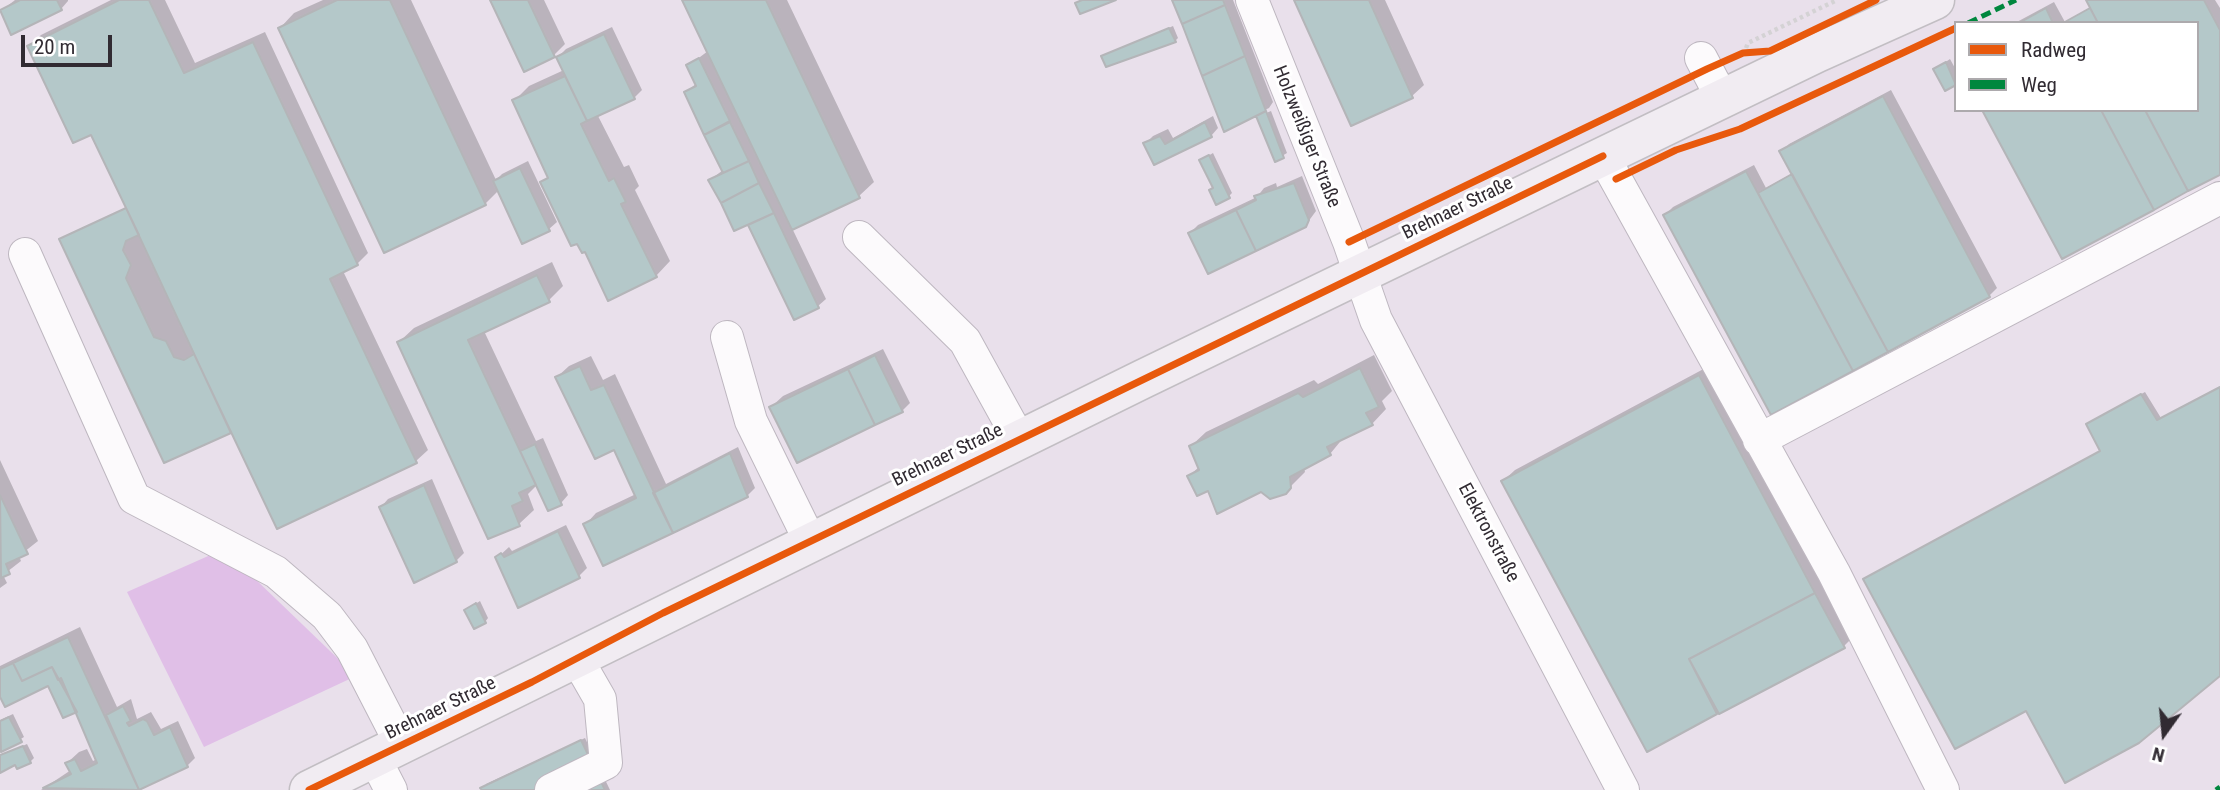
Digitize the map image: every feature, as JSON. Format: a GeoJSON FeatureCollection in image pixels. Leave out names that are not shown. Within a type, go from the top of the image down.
{"type":"FeatureCollection","features":[{"type":"Feature","properties":{"kind":"main road","name":"Brehnaer Straße"},"geometry":{"type":"LineString","coordinates":[[309,790],[389,765],[577,659],[810,541],[1722,98],[1935,0]]}},
{"type":"Feature","properties":{"kind":"street","name":"Holzweißiger Straße"},"geometry":{"type":"LineString","coordinates":[[1252,0],[1360,274]]}},
{"type":"Feature","properties":{"kind":"street"},"geometry":{"type":"LineString","coordinates":[[1701,58],[1722,98]]}},
{"type":"Feature","properties":{"kind":"street"},"geometry":{"type":"LineString","coordinates":[[1604,156],[1834,573],[1944,790]]}},
{"type":"Feature","properties":{"kind":"street"},"geometry":{"type":"LineString","coordinates":[[1759,440],[2220,198]]}},
{"type":"Feature","properties":{"kind":"street"},"geometry":{"type":"LineString","coordinates":[[859,237],[965,341],[1019,439]]}},
{"type":"Feature","properties":{"kind":"street"},"geometry":{"type":"LineString","coordinates":[[25,254],[134,498],[276,572],[327,616],[352,649],[389,765]]}},
{"type":"Feature","properties":{"kind":"street","name":"Elektronstraße"},"geometry":{"type":"LineString","coordinates":[[1360,274],[1386,341],[1623,790]]}},
{"type":"Feature","properties":{"kind":"street"},"geometry":{"type":"LineString","coordinates":[[727,337],[751,421],[810,541]]}},
{"type":"Feature","properties":{"kind":"street"},"geometry":{"type":"LineString","coordinates":[[551,790],[606,763],[600,699],[577,659]]}},
{"type":"Feature","properties":{"kind":"path"},"geometry":{"type":"LineString","coordinates":[[1743,53],[1748,43],[1837,0]]}},
{"type":"Feature","properties":{"kind":"path"},"geometry":{"type":"LineString","coordinates":[[1743,53],[1757,52]]}},
{"type":"Feature","properties":{"kind":"shaded area"},"geometry":{"type":"Polygon","coordinates":[[[224,549],[356,676],[204,747],[127,592],[224,549]]]}},
{"type":"Feature","properties":{"kind":"building"},"geometry":{"type":"Polygon","coordinates":[[[20,0],[57,0],[62,10],[11,35],[0,10],[20,0]]]}},
{"type":"Feature","properties":{"kind":"building"},"geometry":{"type":"Polygon","coordinates":[[[119,0],[149,0],[184,73],[253,42],[358,265],[330,279],[417,463],[277,529],[194,354],[184,360],[174,357],[166,341],[154,337],[126,278],[131,265],[123,250],[126,241],[139,235],[91,135],[73,143],[27,46],[119,0]]]}},
{"type":"Feature","properties":{"kind":"building"},"geometry":{"type":"Polygon","coordinates":[[[337,0],[390,0],[486,205],[384,253],[278,28],[337,0]]]}},
{"type":"Feature","properties":{"kind":"building"},"geometry":{"type":"Polygon","coordinates":[[[490,0],[528,0],[555,57],[524,72],[490,0]]]}},
{"type":"Feature","properties":{"kind":"building"},"geometry":{"type":"Polygon","coordinates":[[[682,0],[766,0],[860,198],[792,230],[682,0]]]}},
{"type":"Feature","properties":{"kind":"building"},"geometry":{"type":"Polygon","coordinates":[[[1082,0],[1116,0],[1080,14],[1075,3],[1082,0]]]}},
{"type":"Feature","properties":{"kind":"building"},"geometry":{"type":"Polygon","coordinates":[[[1172,0],[1223,0],[1225,5],[1182,24],[1172,0]]]}},
{"type":"Feature","properties":{"kind":"building"},"geometry":{"type":"Polygon","coordinates":[[[1294,0],[1369,0],[1413,98],[1351,126],[1294,0]]]}},
{"type":"Feature","properties":{"kind":"building"},"geometry":{"type":"Polygon","coordinates":[[[2086,0],[2204,0],[2220,30],[2220,175],[2188,191],[2146,112],[2199,112],[2199,21],[2097,21],[2086,0]]]}},
{"type":"Feature","properties":{"kind":"building"},"geometry":{"type":"Polygon","coordinates":[[[1225,5],[1245,56],[1202,76],[1182,24],[1225,5]]]}},
{"type":"Feature","properties":{"kind":"building"},"geometry":{"type":"Polygon","coordinates":[[[2046,8],[2052,21],[2023,21],[2046,8]]]}},
{"type":"Feature","properties":{"kind":"building"},"geometry":{"type":"Polygon","coordinates":[[[2090,8],[2097,21],[2067,21],[2090,8]]]}},
{"type":"Feature","properties":{"kind":"building"},"geometry":{"type":"Polygon","coordinates":[[[1169,28],[1176,42],[1106,67],[1101,56],[1169,28]]]}},
{"type":"Feature","properties":{"kind":"building"},"geometry":{"type":"Polygon","coordinates":[[[604,34],[635,99],[587,121],[556,57],[604,34]]]}},
{"type":"Feature","properties":{"kind":"building"},"geometry":{"type":"Polygon","coordinates":[[[1245,56],[1266,111],[1224,132],[1202,76],[1245,56]]]}},
{"type":"Feature","properties":{"kind":"building"},"geometry":{"type":"Polygon","coordinates":[[[699,58],[730,121],[704,135],[684,92],[696,86],[686,65],[699,58]]]}},
{"type":"Feature","properties":{"kind":"building"},"geometry":{"type":"Polygon","coordinates":[[[1946,62],[1954,86],[1945,91],[1933,69],[1946,62]]]}},
{"type":"Feature","properties":{"kind":"building"},"geometry":{"type":"Polygon","coordinates":[[[565,76],[587,121],[581,124],[609,181],[614,178],[626,202],[621,204],[657,277],[608,301],[585,252],[582,253],[577,244],[571,246],[540,182],[548,178],[512,100],[565,76]]]}},
{"type":"Feature","properties":{"kind":"building"},"geometry":{"type":"Polygon","coordinates":[[[1883,96],[1990,297],[1888,352],[1779,151],[1883,96]]]}},
{"type":"Feature","properties":{"kind":"building"},"geometry":{"type":"Polygon","coordinates":[[[1266,111],[1284,158],[1275,162],[1256,116],[1266,111]]]}},
{"type":"Feature","properties":{"kind":"building"},"geometry":{"type":"Polygon","coordinates":[[[1983,112],[2102,112],[2154,210],[2062,259],[1983,112]]]}},
{"type":"Feature","properties":{"kind":"building"},"geometry":{"type":"Polygon","coordinates":[[[2102,112],[2146,112],[2188,191],[2154,210],[2102,112]]]}},
{"type":"Feature","properties":{"kind":"building"},"geometry":{"type":"Polygon","coordinates":[[[730,122],[749,161],[723,173],[704,135],[730,122]]]}},
{"type":"Feature","properties":{"kind":"building"},"geometry":{"type":"Polygon","coordinates":[[[1205,122],[1212,137],[1154,165],[1143,143],[1160,136],[1165,144],[1205,122]]]}},
{"type":"Feature","properties":{"kind":"building"},"geometry":{"type":"Polygon","coordinates":[[[1209,155],[1230,198],[1216,205],[1209,190],[1213,188],[1199,160],[1209,155]]]}},
{"type":"Feature","properties":{"kind":"building"},"geometry":{"type":"Polygon","coordinates":[[[749,161],[759,183],[721,203],[708,180],[749,161]]]}},
{"type":"Feature","properties":{"kind":"building"},"geometry":{"type":"Polygon","coordinates":[[[520,168],[550,231],[522,244],[493,181],[520,168]]]}},
{"type":"Feature","properties":{"kind":"building"},"geometry":{"type":"Polygon","coordinates":[[[1746,171],[1853,371],[1771,415],[1663,215],[1746,171]]]}},
{"type":"Feature","properties":{"kind":"building"},"geometry":{"type":"Polygon","coordinates":[[[1792,174],[1888,352],[1853,371],[1758,193],[1792,174]]]}},
{"type":"Feature","properties":{"kind":"building"},"geometry":{"type":"Polygon","coordinates":[[[759,183],[774,213],[734,231],[721,203],[759,183]]]}},
{"type":"Feature","properties":{"kind":"building"},"geometry":{"type":"Polygon","coordinates":[[[1294,183],[1309,220],[1306,227],[1256,251],[1236,210],[1256,200],[1254,196],[1294,183]]]}},
{"type":"Feature","properties":{"kind":"building"},"geometry":{"type":"Polygon","coordinates":[[[126,208],[231,433],[164,463],[59,239],[126,208]]]}},
{"type":"Feature","properties":{"kind":"building"},"geometry":{"type":"Polygon","coordinates":[[[1236,210],[1256,251],[1208,274],[1188,233],[1236,210]]]}},
{"type":"Feature","properties":{"kind":"building"},"geometry":{"type":"Polygon","coordinates":[[[774,213],[819,308],[794,320],[748,225],[774,213]]]}},
{"type":"Feature","properties":{"kind":"building"},"geometry":{"type":"Polygon","coordinates":[[[537,275],[550,302],[468,340],[536,485],[519,493],[523,501],[512,506],[520,526],[488,539],[397,342],[537,275]]]}},
{"type":"Feature","properties":{"kind":"building"},"geometry":{"type":"Polygon","coordinates":[[[875,355],[903,412],[875,425],[848,369],[875,355]]]}},
{"type":"Feature","properties":{"kind":"building"},"geometry":{"type":"Polygon","coordinates":[[[580,366],[591,390],[604,385],[673,533],[603,566],[583,524],[636,498],[614,450],[595,459],[555,377],[580,366]]]}},
{"type":"Feature","properties":{"kind":"building"},"geometry":{"type":"Polygon","coordinates":[[[1360,368],[1379,407],[1366,413],[1373,425],[1327,447],[1331,455],[1290,477],[1291,488],[1286,494],[1270,499],[1261,492],[1217,514],[1208,491],[1197,496],[1187,476],[1199,470],[1189,446],[1298,393],[1303,397],[1360,368]]]}},
{"type":"Feature","properties":{"kind":"building"},"geometry":{"type":"Polygon","coordinates":[[[848,369],[875,425],[797,463],[769,407],[848,369]]]}},
{"type":"Feature","properties":{"kind":"building"},"geometry":{"type":"Polygon","coordinates":[[[1699,375],[1815,593],[1689,659],[1717,714],[1647,752],[1501,481],[1699,375]]]}},
{"type":"Feature","properties":{"kind":"building"},"geometry":{"type":"Polygon","coordinates":[[[2220,387],[2220,676],[2139,743],[2065,783],[2026,711],[1955,749],[1863,579],[2100,451],[2086,424],[2141,394],[2157,420],[2220,387]]]}},
{"type":"Feature","properties":{"kind":"building"},"geometry":{"type":"Polygon","coordinates":[[[535,444],[562,505],[548,511],[520,451],[535,444]]]}},
{"type":"Feature","properties":{"kind":"building"},"geometry":{"type":"Polygon","coordinates":[[[730,453],[748,497],[673,533],[653,493],[730,453]]]}},
{"type":"Feature","properties":{"kind":"building"},"geometry":{"type":"Polygon","coordinates":[[[424,485],[457,562],[414,583],[379,507],[424,485]]]}},
{"type":"Feature","properties":{"kind":"building"},"geometry":{"type":"Polygon","coordinates":[[[0,495],[28,554],[6,564],[10,574],[1,578],[0,495]]]}},
{"type":"Feature","properties":{"kind":"building"},"geometry":{"type":"Polygon","coordinates":[[[558,531],[580,578],[518,608],[495,557],[501,553],[504,557],[558,531]]]}},
{"type":"Feature","properties":{"kind":"building"},"geometry":{"type":"Polygon","coordinates":[[[1815,593],[1845,648],[1719,714],[1689,659],[1815,593]]]}},
{"type":"Feature","properties":{"kind":"building"},"geometry":{"type":"Polygon","coordinates":[[[476,603],[486,623],[474,629],[464,610],[476,603]]]}},
{"type":"Feature","properties":{"kind":"building"},"geometry":{"type":"Polygon","coordinates":[[[68,637],[139,790],[43,788],[71,774],[65,763],[75,759],[81,771],[97,763],[61,678],[58,680],[52,667],[22,681],[13,663],[68,637]]]}},
{"type":"Feature","properties":{"kind":"building"},"geometry":{"type":"Polygon","coordinates":[[[13,663],[22,681],[52,667],[77,712],[63,718],[48,686],[5,707],[0,697],[0,669],[13,663]]]}},
{"type":"Feature","properties":{"kind":"building"},"geometry":{"type":"Polygon","coordinates":[[[123,706],[131,721],[127,723],[129,726],[143,719],[147,721],[154,735],[170,727],[188,767],[139,790],[106,715],[123,706]]]}},
{"type":"Feature","properties":{"kind":"building"},"geometry":{"type":"Polygon","coordinates":[[[9,717],[22,742],[1,752],[0,721],[9,717]]]}},
{"type":"Feature","properties":{"kind":"building"},"geometry":{"type":"Polygon","coordinates":[[[581,740],[605,790],[480,788],[581,740]]]}},
{"type":"Feature","properties":{"kind":"building"},"geometry":{"type":"Polygon","coordinates":[[[23,746],[31,763],[17,769],[15,765],[0,773],[0,755],[23,746]]]}},
{"type":"Feature","properties":{"kind":"marked path"},"geometry":{"type":"LineString","coordinates":[[1972,21],[2016,0]]}},
{"type":"Feature","properties":{"kind":"marked path"},"geometry":{"type":"LineString","coordinates":[[2216,790],[2220,787]]}},
{"type":"Feature","properties":{"kind":"cycle path"},"geometry":{"type":"LineString","coordinates":[[1349,242],[1707,69],[1743,53],[1770,51],[1876,0]]}},
{"type":"Feature","properties":{"kind":"cycle path"},"geometry":{"type":"LineString","coordinates":[[1616,179],[1676,150],[1740,129],[1954,29]]}},
{"type":"Feature","properties":{"kind":"cycle path"},"geometry":{"type":"LineString","coordinates":[[309,790],[532,682],[663,613],[1603,156]]}}]}
